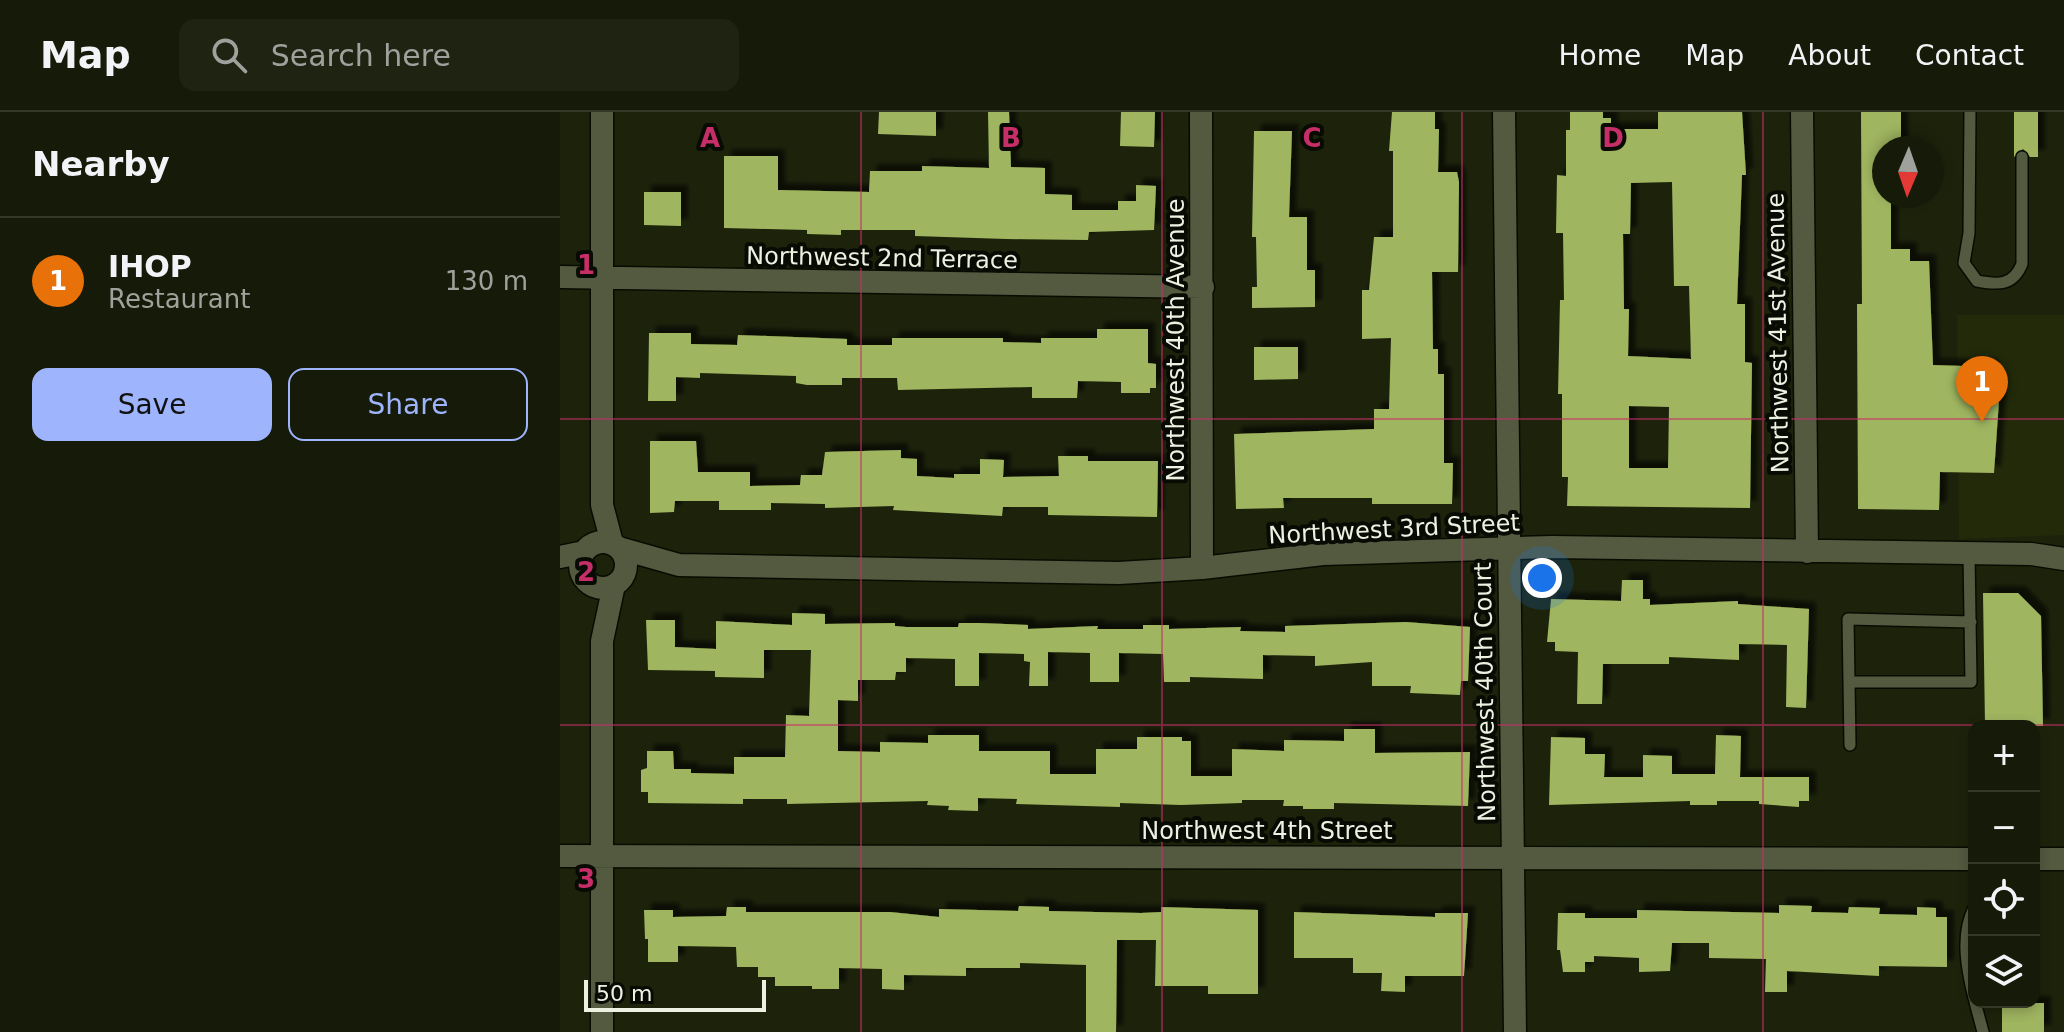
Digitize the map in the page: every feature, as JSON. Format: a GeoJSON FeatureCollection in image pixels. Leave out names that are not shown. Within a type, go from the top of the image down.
{"type":"FeatureCollection","features":[{"type":"Feature","properties":{"kind":"street"},"geometry":{"type":"LineString","coordinates":[[602,112],[602,505],[615,546],[626,562],[602,641]]}},
{"type":"Feature","properties":{"kind":"street","name":"Northwest 40th Avenue"},"geometry":{"type":"LineString","coordinates":[[1201,112],[1202,568]]}},
{"type":"Feature","properties":{"kind":"street","name":"Northwest 40th Court"},"geometry":{"type":"LineString","coordinates":[[1504,112],[1515,1032]]}},
{"type":"Feature","properties":{"kind":"street","name":"Northwest 41st Avenue"},"geometry":{"type":"LineString","coordinates":[[1802,112],[1807,552]]}},
{"type":"Feature","properties":{"kind":"street","name":"Northwest 2nd Terrace"},"geometry":{"type":"LineString","coordinates":[[560,277],[1203,287]]}},
{"type":"Feature","properties":{"kind":"street"},"geometry":{"type":"LineString","coordinates":[[602,505],[580,560],[602,641],[602,1032]]}},
{"type":"Feature","properties":{"kind":"street"},"geometry":{"type":"LineString","coordinates":[[560,557],[596,543],[615,546]]}},
{"type":"Feature","properties":{"kind":"street","name":"Northwest 3rd Street"},"geometry":{"type":"LineString","coordinates":[[615,546],[679,565],[1119,573],[1202,568],[1323,554],[1509,549],[2045,555],[2064,559]]}},
{"type":"Feature","properties":{"kind":"street","name":"Northwest 3rd Street"},"geometry":{"type":"LineString","coordinates":[[618,582],[679,565]]}},
{"type":"Feature","properties":{"kind":"street"},"geometry":{"type":"LineString","coordinates":[[560,570],[605,588],[618,582]]}},
{"type":"Feature","properties":{"kind":"street","name":"Northwest 4th Street"},"geometry":{"type":"LineString","coordinates":[[560,856],[1968,859]]}},
{"type":"Feature","properties":{"kind":"street"},"geometry":{"type":"LineString","coordinates":[[2040,859],[2064,859]]}},
{"type":"Feature","properties":{"kind":"lane"},"geometry":{"type":"LineString","coordinates":[[1970,112],[1969,233],[1964,263],[1977,281],[1994,285],[2009,282],[2018,275],[2022,264],[2022,157]]}},
{"type":"Feature","properties":{"kind":"lane"},"geometry":{"type":"LineString","coordinates":[[1849,682],[1971,682],[1969,554]]}},
{"type":"Feature","properties":{"kind":"lane"},"geometry":{"type":"LineString","coordinates":[[1850,745],[1848,619],[1971,622]]}},
{"type":"Feature","properties":{"kind":"lane"},"geometry":{"type":"LineString","coordinates":[[1968,929],[1968,963]]}},
{"type":"Feature","properties":{"kind":"lane"},"geometry":{"type":"LineString","coordinates":[[1976,1008],[1983,1032]]}},
{"type":"Feature","properties":{"kind":"shaded area"},"geometry":{"type":"Polygon","coordinates":[[[1957,315],[2064,315],[2064,535],[1959,539],[1957,315]]]}},
{"type":"Feature","properties":{"kind":"building"},"geometry":{"type":"Polygon","coordinates":[[[879,112],[936,112],[936,136],[878,134],[879,112]]]}},
{"type":"Feature","properties":{"kind":"building"},"geometry":{"type":"Polygon","coordinates":[[[988,112],[1009,112],[1011,167],[1045,168],[1045,194],[1072,195],[1072,210],[1118,210],[1118,201],[1136,201],[1136,185],[1156,186],[1154,230],[1089,232],[1088,240],[915,236],[915,230],[841,230],[841,235],[807,234],[807,230],[724,228],[724,156],[778,156],[778,190],[869,192],[870,171],[922,171],[922,166],[989,168],[988,112]]]}},
{"type":"Feature","properties":{"kind":"building"},"geometry":{"type":"Polygon","coordinates":[[[1121,112],[1155,112],[1154,147],[1120,146],[1121,112]]]}},
{"type":"Feature","properties":{"kind":"building"},"geometry":{"type":"Polygon","coordinates":[[[1392,112],[1435,112],[1435,129],[1439,129],[1438,172],[1457,172],[1459,182],[1458,272],[1432,272],[1433,349],[1438,349],[1438,374],[1444,374],[1444,463],[1453,463],[1452,504],[1372,504],[1372,498],[1283,498],[1284,508],[1236,509],[1234,434],[1374,429],[1374,409],[1389,409],[1391,338],[1362,339],[1362,290],[1369,290],[1374,237],[1393,237],[1393,151],[1389,151],[1392,112]]]}},
{"type":"Feature","properties":{"kind":"building"},"geometry":{"type":"Polygon","coordinates":[[[1570,112],[1603,112],[1603,118],[1611,118],[1611,129],[1658,129],[1658,112],[1742,112],[1746,175],[1742,175],[1737,304],[1745,304],[1745,362],[1752,363],[1750,508],[1567,506],[1568,477],[1562,477],[1562,394],[1558,394],[1560,300],[1564,300],[1563,233],[1556,233],[1557,175],[1566,176],[1566,130],[1570,130],[1570,112]],[[1672,182],[1631,183],[1630,234],[1623,234],[1624,309],[1629,309],[1628,356],[1691,359],[1689,286],[1674,286],[1672,182]],[[1629,406],[1629,468],[1668,468],[1669,407],[1629,406]]]}},
{"type":"Feature","properties":{"kind":"building"},"geometry":{"type":"Polygon","coordinates":[[[1861,112],[1901,112],[1901,136],[1872,136],[1872,208],[1891,208],[1891,249],[1910,249],[1910,261],[1929,261],[1933,365],[1992,367],[1992,399],[1999,400],[1994,473],[1940,472],[1939,510],[1858,509],[1857,304],[1862,304],[1861,112]]]}},
{"type":"Feature","properties":{"kind":"building"},"geometry":{"type":"Polygon","coordinates":[[[2014,112],[2038,112],[2038,157],[2030,157],[2023,149],[2014,157],[2014,112]]]}},
{"type":"Feature","properties":{"kind":"building"},"geometry":{"type":"Polygon","coordinates":[[[1254,131],[1292,131],[1289,217],[1307,217],[1307,270],[1315,270],[1315,307],[1252,308],[1252,287],[1257,287],[1256,237],[1252,237],[1254,131]]]}},
{"type":"Feature","properties":{"kind":"building"},"geometry":{"type":"Polygon","coordinates":[[[644,192],[681,192],[681,226],[644,225],[644,192]]]}},
{"type":"Feature","properties":{"kind":"building"},"geometry":{"type":"Polygon","coordinates":[[[1097,329],[1148,329],[1148,363],[1156,364],[1156,388],[1150,388],[1150,393],[1121,393],[1121,382],[1078,381],[1077,398],[1032,398],[1032,387],[898,390],[897,378],[842,378],[842,385],[807,385],[796,383],[796,376],[700,373],[700,378],[676,377],[676,401],[648,401],[649,333],[691,333],[691,344],[737,345],[738,335],[847,339],[847,345],[892,345],[892,338],[1003,338],[1003,342],[1041,343],[1041,338],[1097,338],[1097,329]]]}},
{"type":"Feature","properties":{"kind":"building"},"geometry":{"type":"Polygon","coordinates":[[[1254,347],[1298,347],[1298,379],[1254,380],[1254,347]]]}},
{"type":"Feature","properties":{"kind":"building"},"geometry":{"type":"Polygon","coordinates":[[[650,441],[696,441],[698,472],[750,472],[750,486],[800,485],[801,475],[822,475],[825,452],[901,450],[901,458],[917,459],[917,476],[954,478],[954,474],[980,474],[980,459],[1004,460],[1003,477],[1059,476],[1058,456],[1088,456],[1088,461],[1158,461],[1157,517],[1048,515],[1048,507],[1003,507],[1002,516],[893,510],[894,506],[825,508],[825,504],[771,503],[771,510],[719,510],[719,501],[675,501],[674,512],[650,513],[650,441]]]}},
{"type":"Feature","properties":{"kind":"building"},"geometry":{"type":"Polygon","coordinates":[[[1622,580],[1643,580],[1643,599],[1650,599],[1650,605],[1738,601],[1738,604],[1809,609],[1806,708],[1786,707],[1787,645],[1739,644],[1739,660],[1669,657],[1669,664],[1603,664],[1602,704],[1577,704],[1578,652],[1555,651],[1555,642],[1547,642],[1551,599],[1621,601],[1622,580]]]}},
{"type":"Feature","properties":{"kind":"building"},"geometry":{"type":"Polygon","coordinates":[[[1983,593],[2018,593],[2041,616],[2043,726],[2040,726],[2040,720],[1985,720],[1983,593]]]}},
{"type":"Feature","properties":{"kind":"building"},"geometry":{"type":"Polygon","coordinates":[[[792,613],[825,614],[825,624],[895,623],[895,626],[906,627],[958,627],[959,623],[979,623],[1028,625],[1028,629],[1098,626],[1097,629],[1143,629],[1143,625],[1169,625],[1169,629],[1241,627],[1240,631],[1285,632],[1285,626],[1406,622],[1470,627],[1468,681],[1461,681],[1460,695],[1410,693],[1411,686],[1372,686],[1372,662],[1315,666],[1315,656],[1263,655],[1263,679],[1190,677],[1190,682],[1164,682],[1163,654],[1119,653],[1119,682],[1090,682],[1090,653],[1048,652],[1048,686],[1029,686],[1030,662],[1024,661],[1024,654],[979,653],[979,686],[955,686],[955,659],[906,658],[906,672],[896,672],[895,680],[858,680],[858,701],[838,700],[838,751],[880,752],[880,742],[928,743],[928,735],[979,735],[979,751],[1050,751],[1050,774],[1096,774],[1096,749],[1137,749],[1137,737],[1182,737],[1182,741],[1191,741],[1191,776],[1232,776],[1232,749],[1284,751],[1284,740],[1344,741],[1344,729],[1375,729],[1375,753],[1470,752],[1468,806],[1334,803],[1334,809],[1303,809],[1303,806],[1283,806],[1284,800],[1242,800],[1242,803],[1181,805],[1120,803],[1120,807],[1016,804],[1017,799],[978,798],[978,811],[948,810],[949,806],[927,805],[928,801],[787,804],[787,799],[743,799],[743,804],[648,803],[648,792],[641,792],[641,770],[647,768],[647,751],[673,751],[674,769],[691,769],[691,773],[734,774],[734,757],[785,757],[786,715],[809,716],[811,650],[764,650],[764,678],[715,677],[715,671],[648,670],[646,620],[675,620],[675,647],[716,649],[716,621],[792,625],[792,613]]]}},
{"type":"Feature","properties":{"kind":"building"},"geometry":{"type":"Polygon","coordinates":[[[1716,735],[1741,736],[1740,777],[1809,777],[1809,801],[1799,801],[1799,807],[1759,804],[1759,801],[1717,801],[1717,805],[1690,805],[1690,801],[1549,805],[1551,737],[1585,738],[1585,754],[1605,754],[1604,777],[1643,777],[1643,755],[1672,756],[1672,774],[1715,774],[1716,735]]]}},
{"type":"Feature","properties":{"kind":"building"},"geometry":{"type":"Polygon","coordinates":[[[1779,905],[1812,906],[1811,912],[1848,913],[1849,907],[1880,908],[1879,914],[1917,915],[1917,907],[1936,908],[1936,917],[1947,917],[1947,967],[1879,966],[1879,976],[1787,971],[1787,992],[1765,992],[1766,959],[1709,958],[1709,943],[1672,943],[1670,971],[1639,972],[1639,958],[1594,956],[1594,962],[1585,962],[1585,972],[1563,972],[1560,950],[1557,950],[1558,913],[1585,913],[1585,918],[1637,918],[1637,910],[1779,913],[1779,905]]]}},
{"type":"Feature","properties":{"kind":"building"},"geometry":{"type":"Polygon","coordinates":[[[1019,906],[1049,907],[1049,911],[1141,913],[1161,912],[1161,907],[1258,910],[1258,994],[1208,994],[1208,986],[1155,986],[1156,940],[1117,940],[1116,1032],[1086,1032],[1086,965],[1020,963],[1020,968],[966,968],[966,976],[904,975],[904,990],[882,989],[882,969],[839,968],[839,989],[812,989],[812,986],[775,986],[775,977],[758,977],[758,967],[737,967],[736,947],[678,946],[678,962],[648,962],[648,939],[645,939],[644,910],[673,910],[673,917],[726,916],[727,907],[746,907],[746,912],[890,912],[939,917],[939,909],[1018,911],[1019,906]]]}},
{"type":"Feature","properties":{"kind":"building"},"geometry":{"type":"Polygon","coordinates":[[[1294,912],[1435,917],[1435,913],[1468,913],[1464,976],[1405,976],[1405,992],[1381,991],[1382,973],[1353,973],[1353,958],[1294,958],[1294,912]]]}},
{"type":"Feature","properties":{"kind":"building"},"geometry":{"type":"Polygon","coordinates":[[[2040,1003],[2044,1003],[2044,1032],[2002,1032],[2002,1008],[2040,1008],[2040,1003]]]}},
{"type":"Feature","properties":{"kind":"place","name":"IHOP"},"geometry":{"type":"Point","coordinates":[1982,422]}}]}
